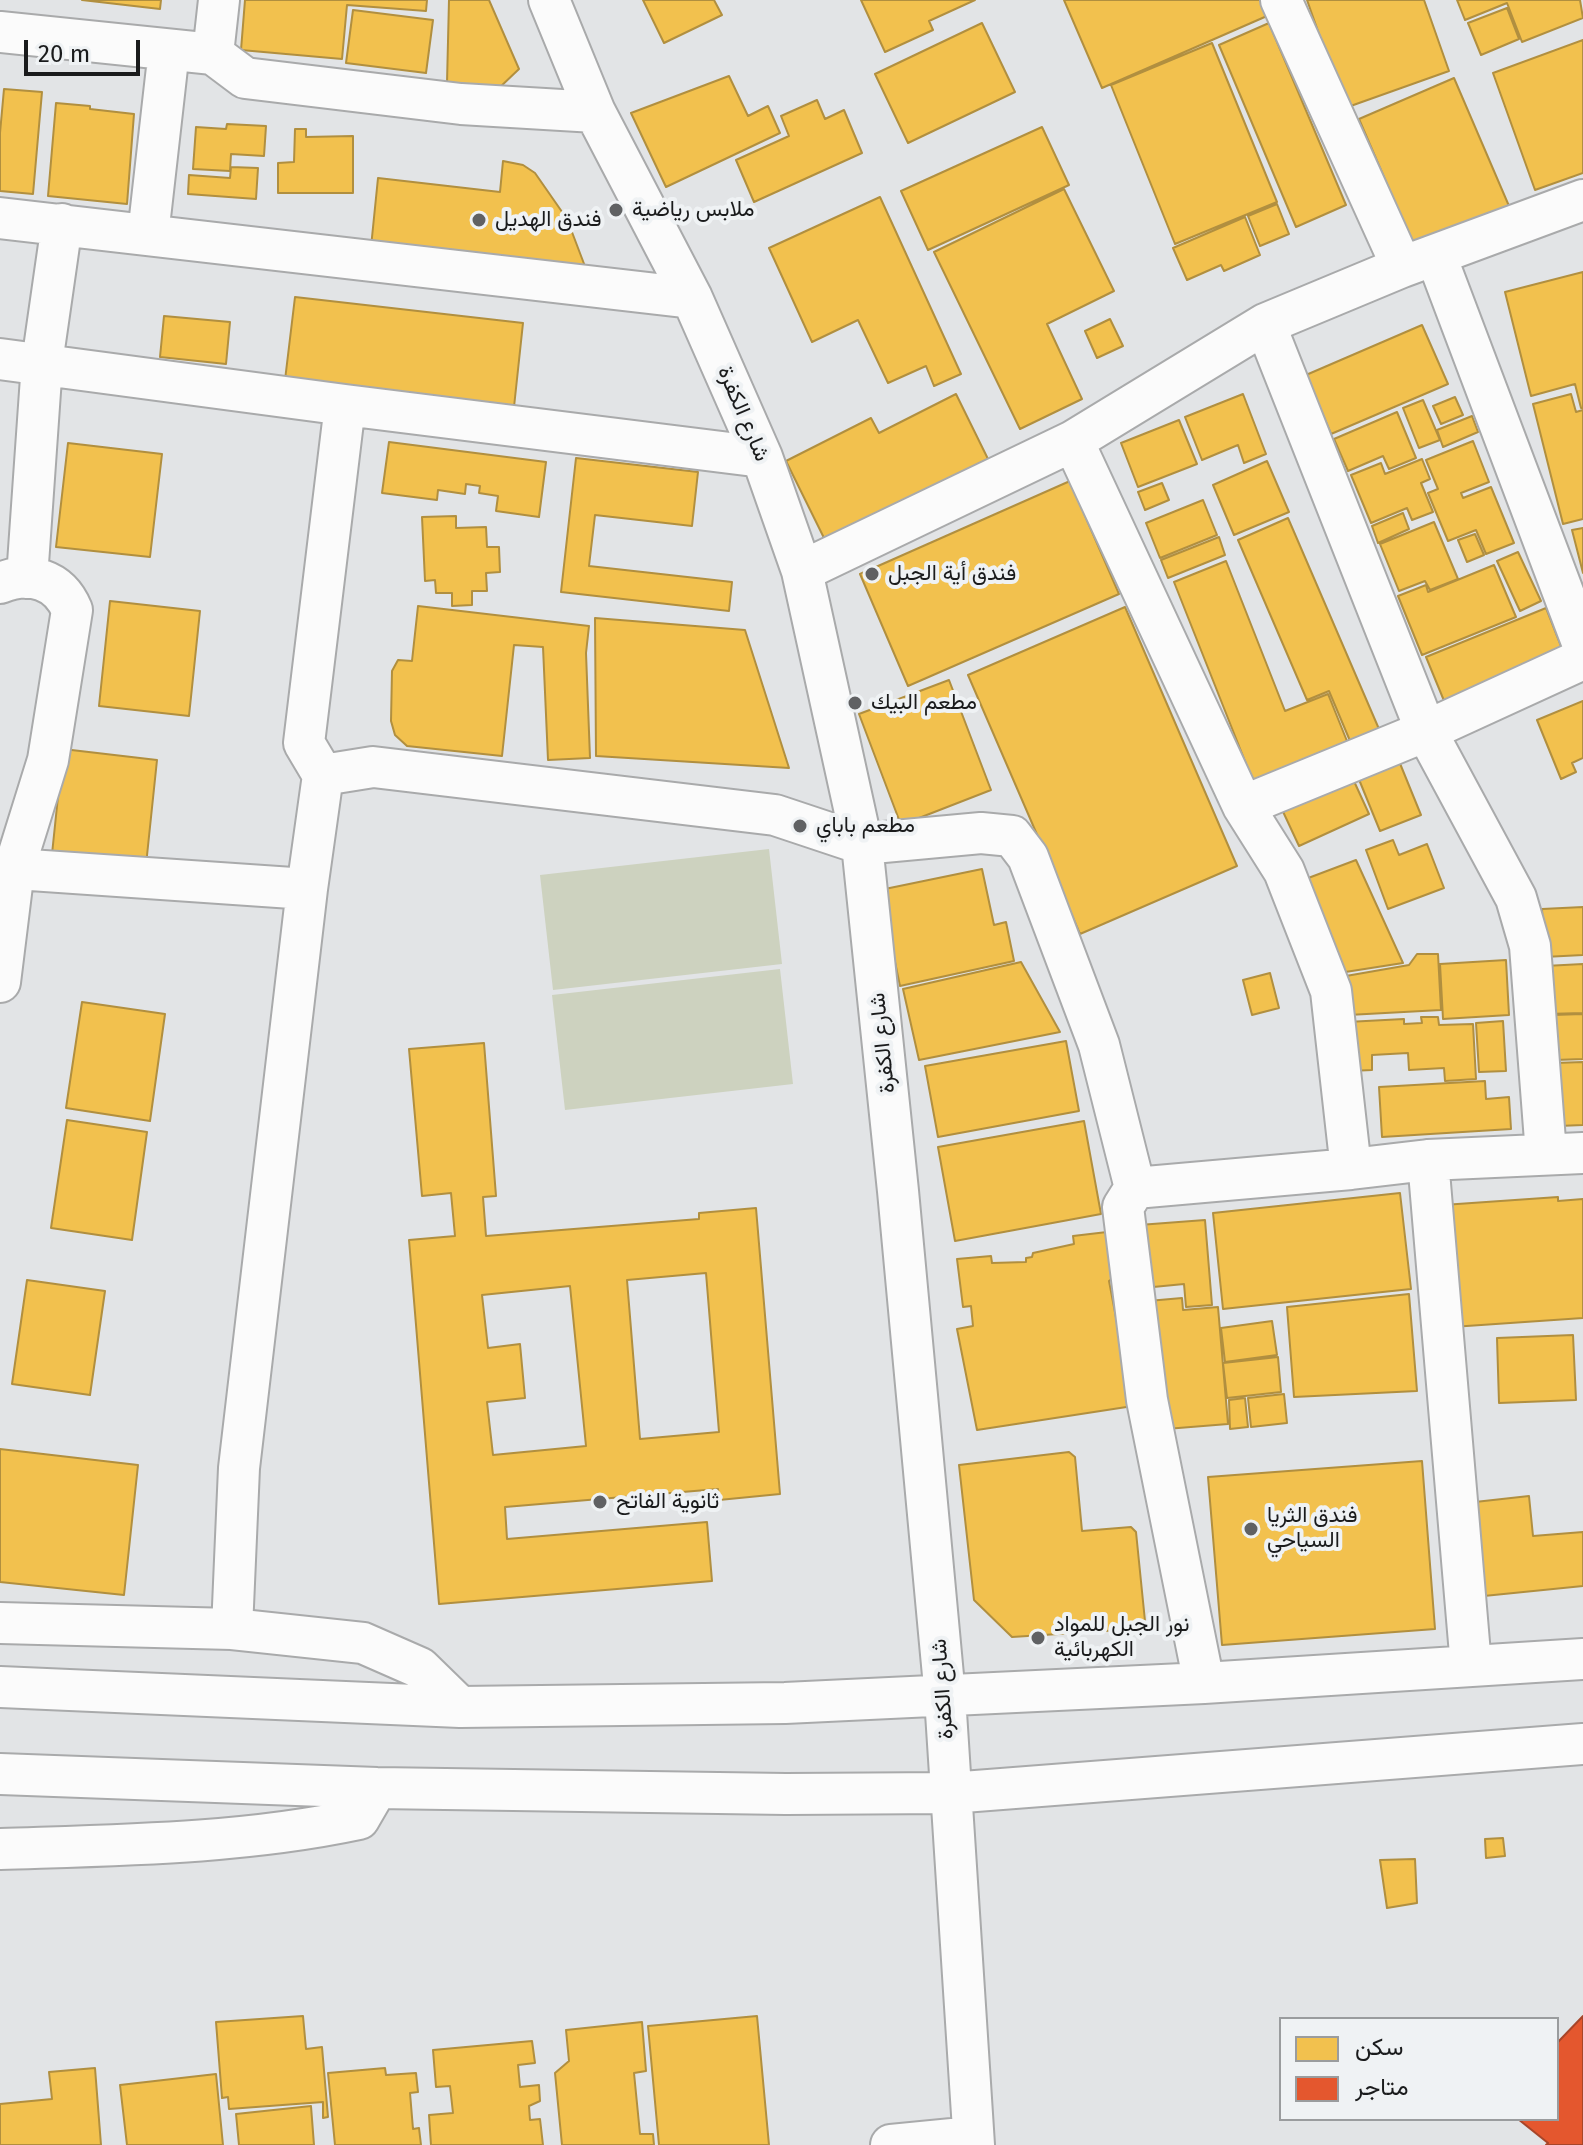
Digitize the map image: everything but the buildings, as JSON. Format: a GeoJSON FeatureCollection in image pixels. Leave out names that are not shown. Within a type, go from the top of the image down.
{"type":"FeatureCollection","features":[{"type":"Feature","properties":{"kind":"street"},"geometry":{"type":"LineString","coordinates":[[213,54],[219,0]]}},
{"type":"Feature","properties":{"kind":"street","name":"شارع الكفرة"},"geometry":{"type":"LineString","coordinates":[[549,0],[595,112],[692,298],[762,457],[802,571],[862,844],[900,1207],[945,1697],[973,2141]]}},
{"type":"Feature","properties":{"kind":"street"},"geometry":{"type":"LineString","coordinates":[[1281,0],[1419,262],[1583,645]]}},
{"type":"Feature","properties":{"kind":"street"},"geometry":{"type":"LineString","coordinates":[[0,32],[213,54],[245,78],[461,104],[595,112]]}},
{"type":"Feature","properties":{"kind":"street"},"geometry":{"type":"LineString","coordinates":[[148,235],[169,50]]}},
{"type":"Feature","properties":{"kind":"street"},"geometry":{"type":"LineString","coordinates":[[802,571],[1073,441],[1265,324],[1583,200]]}},
{"type":"Feature","properties":{"kind":"street"},"geometry":{"type":"LineString","coordinates":[[0,218],[692,298]]}},
{"type":"Feature","properties":{"kind":"street"},"geometry":{"type":"LineString","coordinates":[[0,982],[5,859],[48,760],[72,610],[66,594],[49,582],[13,580],[62,224]]}},
{"type":"Feature","properties":{"kind":"street"},"geometry":{"type":"LineString","coordinates":[[1135,1188],[1428,1160],[1565,1153],[1530,946],[1516,898],[1426,731],[1265,324]]}},
{"type":"Feature","properties":{"kind":"street"},"geometry":{"type":"LineString","coordinates":[[0,359],[762,457]]}},
{"type":"Feature","properties":{"kind":"street"},"geometry":{"type":"LineString","coordinates":[[232,1629],[239,1468],[323,775],[304,743],[345,405]]}},
{"type":"Feature","properties":{"kind":"street"},"geometry":{"type":"LineString","coordinates":[[1073,441],[1243,806],[1284,871],[1331,991],[1351,1169]]}},
{"type":"Feature","properties":{"kind":"street"},"geometry":{"type":"LineString","coordinates":[[1243,806],[1426,731],[1583,659]]}},
{"type":"Feature","properties":{"kind":"street"},"geometry":{"type":"LineString","coordinates":[[323,775],[373,767],[775,815],[862,844],[981,833],[1012,836],[1028,857],[1099,1045],[1135,1188],[1123,1207],[1147,1400],[1204,1683]]}},
{"type":"Feature","properties":{"kind":"street"},"geometry":{"type":"LineString","coordinates":[[5,859],[307,889]]}},
{"type":"Feature","properties":{"kind":"street"},"geometry":{"type":"LineString","coordinates":[[1428,1160],[1471,1666]]}},
{"type":"Feature","properties":{"kind":"street"},"geometry":{"type":"LineString","coordinates":[[0,1623],[232,1629],[363,1643],[420,1668],[460,1707]]}},
{"type":"Feature","properties":{"kind":"street"},"geometry":{"type":"LineString","coordinates":[[0,1687],[460,1707],[785,1703],[1204,1683],[1583,1659]]}},
{"type":"Feature","properties":{"kind":"street"},"geometry":{"type":"LineString","coordinates":[[0,1774],[377,1788],[786,1794],[950,1793],[1583,1744]]}},
{"type":"Feature","properties":{"kind":"street"},"geometry":{"type":"LineString","coordinates":[[0,1849],[203,1841],[305,1831],[359,1819],[377,1788]]}},
{"type":"Feature","properties":{"kind":"street"},"geometry":{"type":"LineString","coordinates":[[891,2145],[973,2141]]}},
{"type":"Feature","properties":{"kind":"green space"},"geometry":{"type":"Polygon","coordinates":[[[769,849],[782,964],[553,990],[540,875],[769,849]]]}},
{"type":"Feature","properties":{"kind":"green space"},"geometry":{"type":"Polygon","coordinates":[[[780,969],[793,1084],[565,1110],[552,995],[780,969]]]}},
{"type":"Feature","properties":{"kind":"place","name":"ملابس رياضية"},"geometry":{"type":"Point","coordinates":[616,210]}},
{"type":"Feature","properties":{"kind":"place","name":"فندق الهديل"},"geometry":{"type":"Point","coordinates":[479,220]}},
{"type":"Feature","properties":{"kind":"place","name":"فندق أية الجبل"},"geometry":{"type":"Point","coordinates":[872,574]}},
{"type":"Feature","properties":{"kind":"place","name":"مطعم البيك"},"geometry":{"type":"Point","coordinates":[855,703]}},
{"type":"Feature","properties":{"kind":"place","name":"مطعم باباي"},"geometry":{"type":"Point","coordinates":[800,826]}},
{"type":"Feature","properties":{"kind":"place","name":"ثانوية الفاتح"},"geometry":{"type":"Point","coordinates":[600,1502]}},
{"type":"Feature","properties":{"kind":"place","name":"فندق الثريا السياحي"},"geometry":{"type":"Point","coordinates":[1251,1529]}},
{"type":"Feature","properties":{"kind":"place","name":"نور الجبل للمواد الكهربائية"},"geometry":{"type":"Point","coordinates":[1038,1638]}}]}
